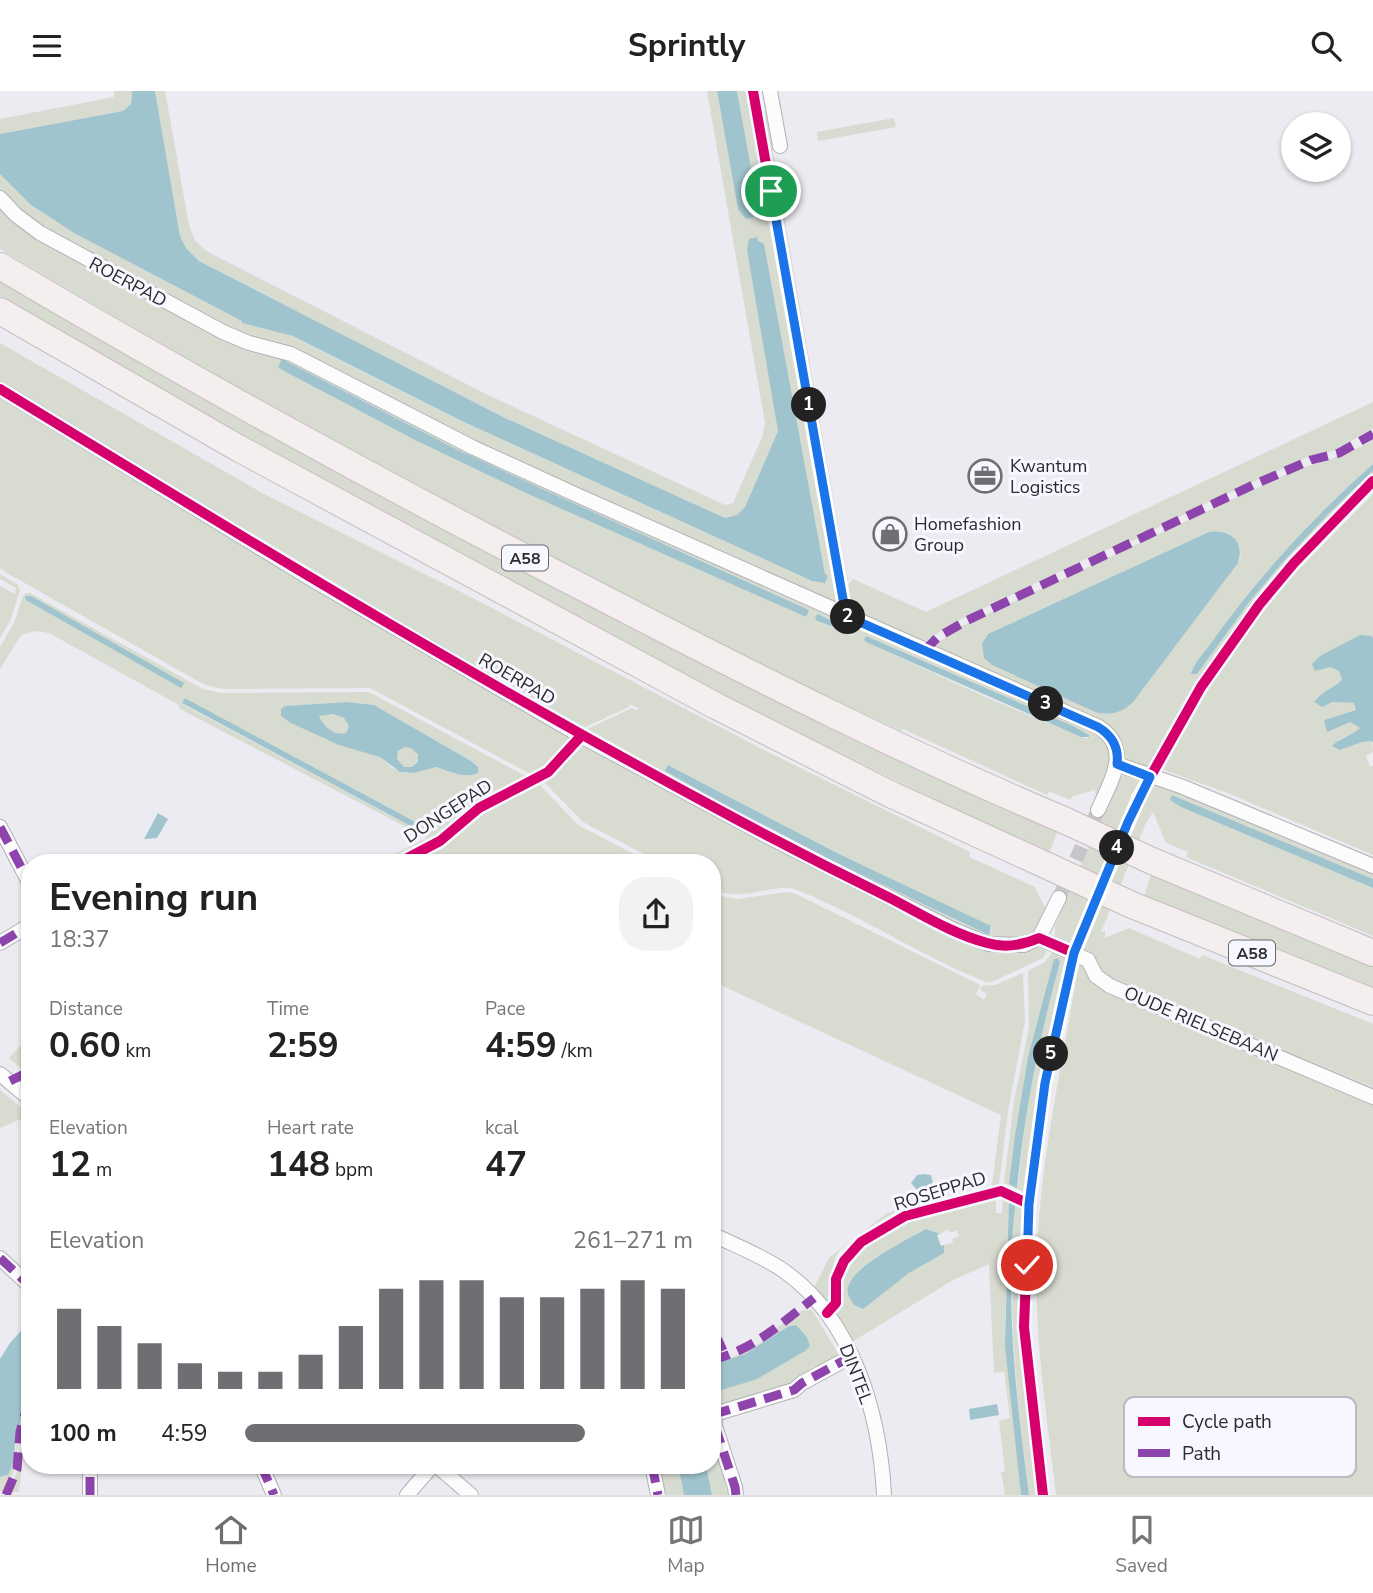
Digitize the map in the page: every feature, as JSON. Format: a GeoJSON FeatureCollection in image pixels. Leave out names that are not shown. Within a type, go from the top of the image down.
{"type":"FeatureCollection","features":[{"type":"Feature","properties":{"kind":"highway","name":"A58"},"geometry":{"type":"LineString","coordinates":[[0,266],[122,339],[443,516],[737,667],[988,788],[1152,861],[1373,953]]}},
{"type":"Feature","properties":{"kind":"highway","name":"A58"},"geometry":{"type":"LineString","coordinates":[[0,311],[250,455],[669,681],[890,794],[1132,905],[1373,1002]]}},
{"type":"Feature","properties":{"kind":"street"},"geometry":{"type":"LineString","coordinates":[[770,91],[780,146]]}},
{"type":"Feature","properties":{"kind":"street","name":"ROERPAD"},"geometry":{"type":"LineString","coordinates":[[0,198],[16,215],[40,233],[223,333],[291,354],[474,448],[1098,727],[1113,740],[1118,754],[1117,764]]}},
{"type":"Feature","properties":{"kind":"street","name":"ROERPAD"},"geometry":{"type":"LineString","coordinates":[[0,389],[447,659],[581,736],[766,836],[954,930],[989,944],[1024,945],[1039,938]]}},
{"type":"Feature","properties":{"kind":"street"},"geometry":{"type":"LineString","coordinates":[[1098,810],[1117,764],[1183,787],[1373,866]]}},
{"type":"Feature","properties":{"kind":"street"},"geometry":{"type":"LineString","coordinates":[[0,827],[21,867]]}},
{"type":"Feature","properties":{"kind":"street"},"geometry":{"type":"LineString","coordinates":[[1039,938],[1059,898]]}},
{"type":"Feature","properties":{"kind":"street"},"geometry":{"type":"LineString","coordinates":[[0,943],[21,930]]}},
{"type":"Feature","properties":{"kind":"street","name":"OUDE RIELSEBAAN"},"geometry":{"type":"LineString","coordinates":[[1039,938],[1088,960],[1096,976],[1111,986],[1373,1097]]}},
{"type":"Feature","properties":{"kind":"street"},"geometry":{"type":"LineString","coordinates":[[0,1074],[21,1092]]}},
{"type":"Feature","properties":{"kind":"street","name":"DINTEL"},"geometry":{"type":"LineString","coordinates":[[721,1238],[784,1270],[827,1313],[852,1356],[873,1423],[883,1472],[884,1495]]}},
{"type":"Feature","properties":{"kind":"street"},"geometry":{"type":"LineString","coordinates":[[0,1258],[21,1278]]}},
{"type":"Feature","properties":{"kind":"street"},"geometry":{"type":"LineString","coordinates":[[721,1412],[794,1390],[852,1356]]}},
{"type":"Feature","properties":{"kind":"street"},"geometry":{"type":"LineString","coordinates":[[721,1444],[736,1495]]}},
{"type":"Feature","properties":{"kind":"street"},"geometry":{"type":"LineString","coordinates":[[90,1474],[90,1495]]}},
{"type":"Feature","properties":{"kind":"street"},"geometry":{"type":"LineString","coordinates":[[265,1474],[274,1495]]}},
{"type":"Feature","properties":{"kind":"street"},"geometry":{"type":"LineString","coordinates":[[407,1495],[427,1474]]}},
{"type":"Feature","properties":{"kind":"street"},"geometry":{"type":"LineString","coordinates":[[446,1474],[471,1495]]}},
{"type":"Feature","properties":{"kind":"street"},"geometry":{"type":"LineString","coordinates":[[654,1474],[658,1495]]}},
{"type":"Feature","properties":{"kind":"shaded area"},"geometry":{"type":"Polygon","coordinates":[[[114,91],[132,91],[131,104],[123,111],[0,134],[0,119],[114,97],[114,91]]]}},
{"type":"Feature","properties":{"kind":"shaded area"},"geometry":{"type":"Polygon","coordinates":[[[155,91],[165,91],[189,225],[195,240],[206,251],[486,394],[725,505],[733,503],[763,435],[765,423],[707,91],[717,91],[738,209],[753,213],[758,206],[737,91],[750,91],[840,596],[836,605],[242,337],[35,224],[0,193],[0,174],[31,205],[74,233],[243,321],[293,336],[464,422],[812,581],[820,581],[825,574],[764,245],[758,241],[778,431],[745,507],[737,515],[725,518],[505,418],[199,261],[186,248],[180,236],[155,91]]]}},
{"type":"Feature","properties":{"kind":"shaded area"},"geometry":{"type":"Polygon","coordinates":[[[760,110],[766,112],[847,577],[850,578],[844,581],[760,110]]]}},
{"type":"Feature","properties":{"kind":"shaded area"},"geometry":{"type":"Polygon","coordinates":[[[894,118],[896,127],[818,141],[817,132],[894,118]]]}},
{"type":"Feature","properties":{"kind":"shaded area"},"geometry":{"type":"Polygon","coordinates":[[[0,203],[268,351],[1106,737],[1114,759],[1096,799],[1095,790],[1073,796],[1070,800],[1049,791],[1047,795],[903,729],[901,731],[671,620],[332,441],[0,249],[0,203]],[[283,359],[278,367],[282,370],[417,441],[528,494],[806,617],[809,610],[454,448],[283,359]],[[821,615],[817,621],[854,636],[855,632],[821,615]],[[866,636],[868,643],[990,699],[1087,739],[1089,735],[866,636]]]}},
{"type":"Feature","properties":{"kind":"shaded area"},"geometry":{"type":"Polygon","coordinates":[[[0,276],[1058,830],[1050,851],[1048,853],[781,724],[387,516],[0,296],[0,276]]]}},
{"type":"Feature","properties":{"kind":"shaded area"},"geometry":{"type":"Polygon","coordinates":[[[0,343],[266,495],[463,593],[762,749],[970,852],[969,857],[1035,887],[1045,908],[1050,905],[1049,917],[1033,934],[1022,939],[999,941],[936,917],[583,731],[632,708],[639,708],[629,704],[629,707],[579,730],[458,661],[0,384],[0,343]],[[669,765],[665,771],[866,878],[989,935],[992,927],[839,854],[669,765]]]}},
{"type":"Feature","properties":{"kind":"shaded area"},"geometry":{"type":"Polygon","coordinates":[[[0,393],[572,736],[552,761],[534,776],[370,688],[223,689],[205,685],[7,573],[0,568],[0,393]]]}},
{"type":"Feature","properties":{"kind":"shaded area"},"geometry":{"type":"Polygon","coordinates":[[[1373,402],[1373,428],[1336,450],[1308,457],[1136,539],[1096,554],[953,623],[920,645],[850,610],[845,589],[853,579],[926,612],[1373,402]]]}},
{"type":"Feature","properties":{"kind":"shaded area"},"geometry":{"type":"Polygon","coordinates":[[[1373,440],[1373,464],[1279,560],[1235,612],[1191,671],[1197,674],[1251,600],[1294,549],[1373,471],[1373,476],[1299,553],[1247,615],[1199,684],[1150,768],[1124,760],[1118,742],[935,650],[939,642],[960,627],[1289,473],[1373,440]],[[1216,531],[988,634],[983,640],[989,663],[1095,712],[1113,713],[1126,708],[1240,560],[1237,541],[1228,534],[1216,531]]]}},
{"type":"Feature","properties":{"kind":"shaded area"},"geometry":{"type":"Polygon","coordinates":[[[1373,494],[1373,638],[1372,636],[1330,667],[1339,671],[1342,680],[1314,701],[1322,707],[1333,702],[1354,703],[1356,710],[1324,720],[1351,722],[1360,728],[1352,735],[1339,739],[1340,750],[1372,740],[1373,752],[1366,756],[1370,766],[1373,766],[1373,855],[1230,794],[1161,769],[1215,677],[1284,584],[1373,494]]]}},
{"type":"Feature","properties":{"kind":"shaded area"},"geometry":{"type":"Polygon","coordinates":[[[0,574],[18,585],[20,590],[10,621],[0,638],[0,586],[15,594],[16,588],[0,579],[0,574]]]}},
{"type":"Feature","properties":{"kind":"shaded area"},"geometry":{"type":"Polygon","coordinates":[[[30,593],[203,689],[221,693],[369,692],[529,778],[480,802],[446,829],[420,845],[402,854],[394,854],[427,838],[180,709],[179,705],[49,633],[36,631],[21,635],[0,669],[0,647],[14,623],[23,596],[30,593]],[[185,698],[182,704],[418,830],[421,825],[185,698]],[[347,702],[285,706],[323,738],[380,757],[392,768],[405,773],[436,767],[461,775],[477,773],[478,767],[471,761],[374,705],[347,702]]]}},
{"type":"Feature","properties":{"kind":"shaded area"},"geometry":{"type":"Polygon","coordinates":[[[330,714],[346,720],[349,726],[346,733],[330,730],[319,716],[330,714]]]}},
{"type":"Feature","properties":{"kind":"shaded area"},"geometry":{"type":"Polygon","coordinates":[[[584,744],[990,950],[1010,953],[1039,945],[1048,948],[1043,958],[992,982],[986,982],[797,890],[779,888],[747,894],[721,892],[721,854],[644,854],[583,822],[544,782],[584,744]]]}},
{"type":"Feature","properties":{"kind":"shaded area"},"geometry":{"type":"Polygon","coordinates":[[[408,746],[416,749],[419,757],[416,765],[408,768],[400,765],[397,757],[400,749],[408,746]]]}},
{"type":"Feature","properties":{"kind":"shaded area"},"geometry":{"type":"Polygon","coordinates":[[[1125,774],[1137,777],[1142,782],[1073,945],[1070,946],[1055,937],[1055,926],[1117,779],[1125,774]]]}},
{"type":"Feature","properties":{"kind":"shaded area"},"geometry":{"type":"Polygon","coordinates":[[[1155,782],[1373,871],[1373,879],[1172,795],[1181,807],[1373,888],[1373,936],[1186,857],[1188,852],[1166,843],[1153,812],[1101,932],[1105,931],[1105,938],[1129,928],[1200,959],[1202,955],[1373,1024],[1373,1087],[1287,1052],[1373,1088],[1373,1092],[1114,985],[1080,949],[1140,804],[1150,784],[1155,782]]]}},
{"type":"Feature","properties":{"kind":"shaded area"},"geometry":{"type":"Polygon","coordinates":[[[540,785],[578,825],[634,854],[425,854],[453,838],[486,811],[540,785]]]}},
{"type":"Feature","properties":{"kind":"shaded area"},"geometry":{"type":"Polygon","coordinates":[[[1154,873],[1373,966],[1373,989],[1144,896],[1154,873]]]}},
{"type":"Feature","properties":{"kind":"shaded area"},"geometry":{"type":"Polygon","coordinates":[[[794,893],[980,985],[976,994],[984,1000],[987,994],[980,990],[982,986],[995,985],[1023,973],[1025,1021],[1008,1111],[999,1184],[984,1191],[904,1207],[982,1191],[992,1186],[1001,1115],[721,985],[721,896],[737,899],[794,893]]]}},
{"type":"Feature","properties":{"kind":"shaded area"},"geometry":{"type":"Polygon","coordinates":[[[1053,951],[1068,957],[1070,961],[1044,1076],[1027,1193],[1004,1183],[1014,1101],[1029,1027],[1028,971],[1045,962],[1053,951]],[[1055,958],[1028,1057],[1010,1184],[1018,1187],[1033,1073],[1060,962],[1055,958]]]}},
{"type":"Feature","properties":{"kind":"shaded area"},"geometry":{"type":"Polygon","coordinates":[[[1079,961],[1087,965],[1095,980],[1373,1101],[1373,1495],[1056,1495],[1039,1343],[1036,1281],[1039,1214],[1048,1142],[1079,961]]]}},
{"type":"Feature","properties":{"kind":"shaded area"},"geometry":{"type":"Polygon","coordinates":[[[21,1045],[21,1069],[9,1058],[21,1045]]]}},
{"type":"Feature","properties":{"kind":"shaded area"},"geometry":{"type":"Polygon","coordinates":[[[0,1090],[21,1108],[21,1119],[0,1128],[0,1090]]]}},
{"type":"Feature","properties":{"kind":"shaded area"},"geometry":{"type":"Polygon","coordinates":[[[1003,1191],[1027,1201],[1023,1336],[1040,1495],[1029,1495],[1014,1347],[1012,1274],[1016,1199],[1009,1196],[1005,1329],[1021,1495],[1005,1495],[1001,1472],[1005,1471],[999,1421],[1010,1418],[1004,1371],[994,1373],[989,1264],[953,1280],[852,1342],[835,1311],[836,1279],[846,1253],[902,1216],[987,1198],[996,1193],[996,1213],[1002,1213],[1003,1191]],[[926,1229],[875,1258],[849,1282],[849,1297],[863,1308],[909,1273],[944,1253],[944,1245],[953,1243],[952,1239],[959,1236],[957,1230],[950,1233],[948,1229],[940,1234],[926,1229]]]}},
{"type":"Feature","properties":{"kind":"shaded area"},"geometry":{"type":"Polygon","coordinates":[[[904,1207],[865,1230],[886,1214],[904,1207]]]}},
{"type":"Feature","properties":{"kind":"shaded area"},"geometry":{"type":"Polygon","coordinates":[[[851,1241],[836,1256],[827,1304],[814,1288],[829,1258],[851,1241]]]}},
{"type":"Feature","properties":{"kind":"shaded area"},"geometry":{"type":"Polygon","coordinates":[[[812,1310],[839,1355],[824,1368],[815,1366],[791,1382],[790,1386],[721,1411],[721,1389],[810,1346],[807,1337],[795,1325],[789,1326],[745,1354],[721,1360],[754,1347],[799,1312],[812,1310]]]}},
{"type":"Feature","properties":{"kind":"shaded area"},"geometry":{"type":"Polygon","coordinates":[[[19,1433],[15,1469],[4,1491],[0,1491],[0,1477],[8,1475],[19,1433]]]}},
{"type":"Feature","properties":{"kind":"shaded area"},"geometry":{"type":"Polygon","coordinates":[[[20,1449],[19,1492],[10,1492],[18,1468],[20,1449]]]}},
{"type":"Feature","properties":{"kind":"shaded area"},"geometry":{"type":"Polygon","coordinates":[[[721,1467],[728,1495],[712,1495],[708,1474],[721,1474],[721,1467]]]}},
{"type":"Feature","properties":{"kind":"shaded area"},"geometry":{"type":"Polygon","coordinates":[[[658,1474],[680,1474],[684,1495],[663,1495],[658,1474]]]}},
{"type":"Feature","properties":{"kind":"water"},"geometry":{"type":"Polygon","coordinates":[[[132,91],[155,91],[180,236],[186,248],[199,261],[505,418],[725,518],[737,515],[745,507],[778,431],[747,250],[749,239],[757,237],[758,241],[764,244],[825,574],[828,576],[825,583],[812,581],[464,422],[293,336],[242,323],[74,233],[31,205],[0,174],[0,134],[123,111],[131,104],[132,91]]]}},
{"type":"Feature","properties":{"kind":"water"},"geometry":{"type":"Polygon","coordinates":[[[717,91],[737,91],[758,206],[753,213],[754,217],[746,219],[738,209],[717,91]]]}},
{"type":"Feature","properties":{"kind":"water"},"geometry":{"type":"Polygon","coordinates":[[[282,359],[454,448],[809,610],[806,617],[528,494],[417,441],[282,370],[278,367],[282,359]]]}},
{"type":"Feature","properties":{"kind":"water"},"geometry":{"type":"Polygon","coordinates":[[[1373,464],[1373,471],[1282,563],[1250,601],[1197,674],[1191,674],[1226,622],[1265,574],[1306,528],[1373,464]]]}},
{"type":"Feature","properties":{"kind":"water"},"geometry":{"type":"Polygon","coordinates":[[[1209,532],[1230,535],[1238,543],[1238,563],[1125,709],[1106,714],[1095,712],[992,665],[984,658],[982,643],[988,634],[1209,532]]]}},
{"type":"Feature","properties":{"kind":"water"},"geometry":{"type":"Polygon","coordinates":[[[25,596],[31,596],[184,683],[181,688],[26,600],[25,596]]]}},
{"type":"Feature","properties":{"kind":"water"},"geometry":{"type":"Polygon","coordinates":[[[818,614],[856,635],[817,621],[815,617],[818,614]]]}},
{"type":"Feature","properties":{"kind":"water"},"geometry":{"type":"Polygon","coordinates":[[[1360,635],[1373,638],[1373,743],[1362,742],[1340,750],[1332,746],[1360,728],[1350,722],[1327,732],[1324,720],[1356,710],[1354,703],[1333,702],[1322,707],[1314,702],[1342,680],[1339,671],[1330,667],[1315,671],[1312,664],[1320,656],[1360,635]]]}},
{"type":"Feature","properties":{"kind":"water"},"geometry":{"type":"Polygon","coordinates":[[[866,636],[1073,726],[1089,737],[1081,737],[868,643],[864,640],[866,636]]]}},
{"type":"Feature","properties":{"kind":"water"},"geometry":{"type":"Polygon","coordinates":[[[185,698],[421,825],[418,830],[182,703],[185,698]]]}},
{"type":"Feature","properties":{"kind":"water"},"geometry":{"type":"Polygon","coordinates":[[[347,702],[374,705],[471,761],[478,767],[478,773],[461,775],[436,767],[414,773],[400,772],[380,757],[339,745],[291,723],[281,716],[281,709],[285,706],[347,702]],[[333,714],[319,716],[330,730],[346,733],[349,726],[344,718],[333,714]],[[405,747],[398,751],[397,759],[404,767],[412,767],[418,762],[418,754],[405,747]]]}},
{"type":"Feature","properties":{"kind":"water"},"geometry":{"type":"Polygon","coordinates":[[[668,765],[839,854],[991,926],[989,935],[744,815],[665,771],[668,765]]]}},
{"type":"Feature","properties":{"kind":"water"},"geometry":{"type":"Polygon","coordinates":[[[1172,795],[1373,879],[1373,888],[1181,807],[1170,800],[1172,795]]]}},
{"type":"Feature","properties":{"kind":"water"},"geometry":{"type":"Polygon","coordinates":[[[158,813],[168,819],[157,838],[144,839],[158,813]]]}},
{"type":"Feature","properties":{"kind":"water"},"geometry":{"type":"Polygon","coordinates":[[[1058,958],[1060,962],[1039,1046],[1029,1102],[1017,1188],[1009,1184],[1028,1057],[1054,959],[1058,958]]]}},
{"type":"Feature","properties":{"kind":"water"},"geometry":{"type":"Polygon","coordinates":[[[917,1175],[931,1175],[933,1183],[923,1191],[918,1191],[911,1183],[917,1175]]]}},
{"type":"Feature","properties":{"kind":"water"},"geometry":{"type":"Polygon","coordinates":[[[1009,1196],[1016,1199],[1011,1310],[1016,1384],[1029,1495],[1021,1495],[1005,1346],[1009,1196]]]}},
{"type":"Feature","properties":{"kind":"water"},"geometry":{"type":"Polygon","coordinates":[[[926,1229],[940,1234],[937,1235],[941,1246],[944,1245],[944,1253],[909,1273],[863,1309],[854,1305],[848,1290],[854,1276],[883,1253],[926,1229]]]}},
{"type":"Feature","properties":{"kind":"water"},"geometry":{"type":"Polygon","coordinates":[[[796,1325],[807,1337],[810,1346],[805,1351],[757,1379],[721,1390],[721,1362],[745,1354],[789,1326],[796,1325]]]}},
{"type":"Feature","properties":{"kind":"water"},"geometry":{"type":"Polygon","coordinates":[[[21,1331],[21,1420],[13,1463],[8,1475],[0,1477],[0,1359],[21,1331]]]}},
{"type":"Feature","properties":{"kind":"water"},"geometry":{"type":"Polygon","coordinates":[[[997,1404],[999,1415],[970,1420],[969,1409],[997,1404]]]}},
{"type":"Feature","properties":{"kind":"water"},"geometry":{"type":"Polygon","coordinates":[[[680,1474],[708,1474],[712,1495],[684,1495],[680,1474]]]}},
{"type":"Feature","properties":{"kind":"tunnel"},"geometry":{"type":"LineString","coordinates":[[1059,898],[1098,810]]}},
{"type":"Feature","properties":{"kind":"marked path"},"geometry":{"type":"LineString","coordinates":[[924,651],[938,637],[966,621],[1253,485],[1311,460],[1339,453],[1373,434]]}},
{"type":"Feature","properties":{"kind":"marked path"},"geometry":{"type":"LineString","coordinates":[[0,827],[21,867]]}},
{"type":"Feature","properties":{"kind":"marked path"},"geometry":{"type":"LineString","coordinates":[[0,943],[21,930]]}},
{"type":"Feature","properties":{"kind":"marked path"},"geometry":{"type":"LineString","coordinates":[[10,1081],[21,1076]]}},
{"type":"Feature","properties":{"kind":"marked path"},"geometry":{"type":"LineString","coordinates":[[0,1258],[21,1278]]}},
{"type":"Feature","properties":{"kind":"marked path"},"geometry":{"type":"LineString","coordinates":[[721,1357],[754,1343],[814,1298]]}},
{"type":"Feature","properties":{"kind":"marked path"},"geometry":{"type":"LineString","coordinates":[[721,1346],[726,1357]]}},
{"type":"Feature","properties":{"kind":"marked path"},"geometry":{"type":"LineString","coordinates":[[721,1412],[794,1390],[852,1356]]}},
{"type":"Feature","properties":{"kind":"marked path"},"geometry":{"type":"LineString","coordinates":[[6,1495],[17,1469],[21,1428]]}},
{"type":"Feature","properties":{"kind":"marked path"},"geometry":{"type":"LineString","coordinates":[[721,1444],[736,1495]]}},
{"type":"Feature","properties":{"kind":"marked path"},"geometry":{"type":"LineString","coordinates":[[90,1474],[90,1495]]}},
{"type":"Feature","properties":{"kind":"marked path"},"geometry":{"type":"LineString","coordinates":[[265,1474],[274,1495]]}},
{"type":"Feature","properties":{"kind":"marked path"},"geometry":{"type":"LineString","coordinates":[[654,1474],[658,1495]]}},
{"type":"Feature","properties":{"kind":"cycle path"},"geometry":{"type":"LineString","coordinates":[[753,91],[846,616]]}},
{"type":"Feature","properties":{"kind":"cycle path"},"geometry":{"type":"LineString","coordinates":[[0,389],[441,654],[777,841],[962,934],[1000,945],[1020,944],[1039,938],[1074,953]]}},
{"type":"Feature","properties":{"kind":"cycle path"},"geometry":{"type":"LineString","coordinates":[[1043,1495],[1024,1327],[1029,1204],[1045,1083],[1074,953],[1139,797],[1201,687],[1259,605],[1294,563],[1373,481]]}},
{"type":"Feature","properties":{"kind":"cycle path","name":"DONGEPAD"},"geometry":{"type":"LineString","coordinates":[[415,854],[440,841],[479,808],[548,772],[581,736]]}},
{"type":"Feature","properties":{"kind":"cycle path","name":"ROSEPPAD"},"geometry":{"type":"LineString","coordinates":[[827,1313],[836,1303],[836,1279],[844,1261],[861,1242],[905,1216],[1001,1191],[1029,1204]]}},
{"type":"Feature","properties":{"kind":"place","name":"Kwantum Logistics"},"geometry":{"type":"Point","coordinates":[985,476]}},
{"type":"Feature","properties":{"kind":"place","name":"Homefashion Group"},"geometry":{"type":"Point","coordinates":[890,534]}},
{"type":"Feature","properties":{"kind":"route"},"geometry":{"type":"LineString","coordinates":[[771,191],[846,616],[1098,727],[1107,732],[1113,740],[1118,754],[1117,764],[1150,777],[1128,822],[1074,953],[1045,1083],[1029,1204],[1027,1265]]}}]}
